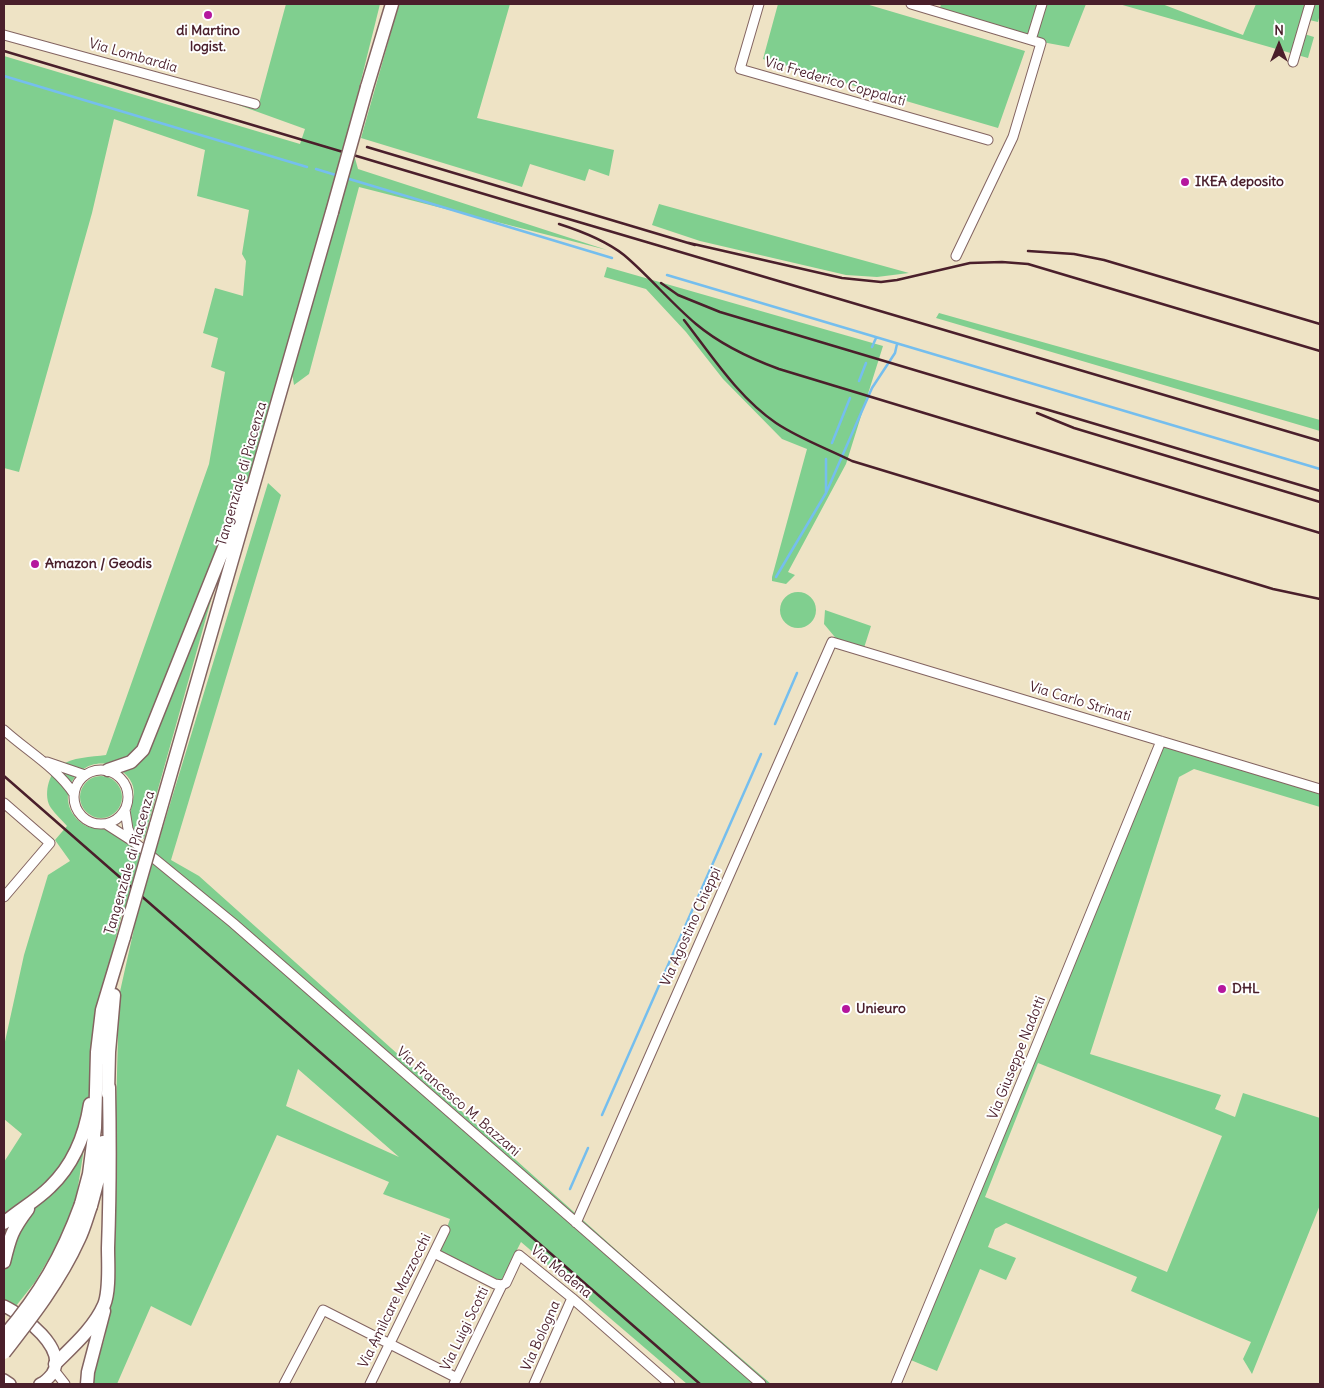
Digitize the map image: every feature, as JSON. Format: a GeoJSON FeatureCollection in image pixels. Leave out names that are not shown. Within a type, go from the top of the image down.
{"type":"FeatureCollection","features":[{"type":"Feature","properties":{"kind":"highway","name":"Tangenziale di Piacenza"},"geometry":{"type":"LineString","coordinates":[[4,1352],[32,1318],[61,1274],[80,1238],[95,1128],[97,1052],[102,1010],[392,4]]}},
{"type":"Feature","properties":{"kind":"highway"},"geometry":{"type":"LineString","coordinates":[[108,770],[131,762],[143,750],[229,535],[254,458],[270,430]]}},
{"type":"Feature","properties":{"kind":"highway","name":"Tangenziale di Piacenza"},"geometry":{"type":"LineString","coordinates":[[4,1336],[24,1312],[52,1270],[86,1205],[100,1172],[109,1087],[111,1011],[120,952]]}},
{"type":"Feature","properties":{"kind":"highway"},"geometry":{"type":"LineString","coordinates":[[4,1223],[50,1187],[71,1163],[83,1136],[90,1109],[97,1052]]}},
{"type":"Feature","properties":{"kind":"highway"},"geometry":{"type":"LineString","coordinates":[[86,1384],[105,1303],[107,1282],[110,1178],[109,1087]]}},
{"type":"Feature","properties":{"kind":"highway"},"geometry":{"type":"LineString","coordinates":[[4,1262],[14,1227],[36,1199]]}},
{"type":"Feature","properties":{"kind":"highway"},"geometry":{"type":"LineString","coordinates":[[55,1367],[99,1315],[105,1303]]}},
{"type":"Feature","properties":{"kind":"main road"},"geometry":{"type":"LineString","coordinates":[[4,1306],[26,1319],[49,1343],[54,1353],[55,1367],[43,1384]]}},
{"type":"Feature","properties":{"kind":"main road"},"geometry":{"type":"LineString","coordinates":[[4,1380],[10,1384]]}},
{"type":"Feature","properties":{"kind":"street","name":"Via Frederico Coppalati"},"geometry":{"type":"LineString","coordinates":[[758,4],[740,69],[988,140]]}},
{"type":"Feature","properties":{"kind":"street"},"geometry":{"type":"LineString","coordinates":[[911,4],[938,8],[1041,43],[1013,137],[956,256]]}},
{"type":"Feature","properties":{"kind":"street"},"geometry":{"type":"LineString","coordinates":[[1031,40],[1042,4]]}},
{"type":"Feature","properties":{"kind":"street"},"geometry":{"type":"LineString","coordinates":[[1293,62],[1310,4]]}},
{"type":"Feature","properties":{"kind":"street","name":"Via Lombardia"},"geometry":{"type":"LineString","coordinates":[[4,35],[255,104]]}},
{"type":"Feature","properties":{"kind":"street","name":"Via Carlo Strinati"},"geometry":{"type":"LineString","coordinates":[[832,642],[1320,789]]}},
{"type":"Feature","properties":{"kind":"street","name":"Via Agostino Chieppi"},"geometry":{"type":"LineString","coordinates":[[576,1223],[832,642]]}},
{"type":"Feature","properties":{"kind":"street"},"geometry":{"type":"LineString","coordinates":[[4,730],[44,761],[68,785],[74,794]]}},
{"type":"Feature","properties":{"kind":"street","name":"Via Giuseppe Nadotti"},"geometry":{"type":"LineString","coordinates":[[896,1384],[1161,741]]}},
{"type":"Feature","properties":{"kind":"street"},"geometry":{"type":"LineString","coordinates":[[44,761],[84,775]]}},
{"type":"Feature","properties":{"kind":"street"},"geometry":{"type":"LineString","coordinates":[[108,770],[122,779],[126,786],[128,802],[120,817],[106,824],[90,822],[77,812],[74,804],[74,794],[79,780],[84,775],[92,771],[108,770]]}},
{"type":"Feature","properties":{"kind":"street"},"geometry":{"type":"LineString","coordinates":[[4,803],[50,843],[4,897]]}},
{"type":"Feature","properties":{"kind":"street"},"geometry":{"type":"LineString","coordinates":[[125,810],[128,829],[134,842]]}},
{"type":"Feature","properties":{"kind":"street","name":"Via Francesco M. Bazzani"},"geometry":{"type":"LineString","coordinates":[[106,824],[134,842],[241,930],[761,1384]]}},
{"type":"Feature","properties":{"kind":"street","name":"Via Amilcare Mazzocchi"},"geometry":{"type":"LineString","coordinates":[[370,1384],[445,1230]]}},
{"type":"Feature","properties":{"kind":"street"},"geometry":{"type":"LineString","coordinates":[[434,1253],[495,1284],[502,1285]]}},
{"type":"Feature","properties":{"kind":"street","name":"Via Modena"},"geometry":{"type":"LineString","coordinates":[[502,1285],[506,1283],[518,1255],[572,1298],[670,1384]]}},
{"type":"Feature","properties":{"kind":"street","name":"Via Luigi Scotti"},"geometry":{"type":"LineString","coordinates":[[455,1381],[502,1285]]}},
{"type":"Feature","properties":{"kind":"street","name":"Via Bologna"},"geometry":{"type":"LineString","coordinates":[[534,1384],[572,1298]]}},
{"type":"Feature","properties":{"kind":"street"},"geometry":{"type":"LineString","coordinates":[[284,1384],[323,1310],[390,1344],[455,1381]]}},
{"type":"Feature","properties":{"kind":"street"},"geometry":{"type":"LineString","coordinates":[[55,1367],[64,1384]]}},
{"type":"Feature","properties":{"kind":"green space"},"geometry":{"type":"Polygon","coordinates":[[[286,4],[380,4],[348,133],[358,169],[607,250],[359,187],[309,374],[294,385],[288,350],[215,586],[144,839],[134,830],[130,822],[134,794],[130,779],[123,772],[110,765],[97,764],[86,768],[77,775],[70,785],[68,797],[71,809],[79,821],[86,826],[113,832],[156,850],[268,483],[281,495],[171,860],[199,876],[642,1273],[771,1384],[687,1384],[521,1242],[501,1281],[439,1251],[450,1219],[383,1194],[389,1182],[277,1135],[191,1326],[151,1306],[117,1384],[91,1384],[105,1337],[111,1302],[119,996],[134,929],[122,914],[98,1006],[89,1117],[73,1218],[35,1282],[8,1316],[4,1313],[4,1162],[22,1134],[4,1119],[4,1046],[24,955],[48,875],[70,861],[55,840],[67,826],[53,811],[49,803],[47,798],[48,786],[52,774],[65,763],[82,758],[106,755],[209,464],[225,372],[211,367],[218,338],[203,333],[215,288],[243,296],[246,261],[242,254],[249,210],[197,196],[205,150],[114,119],[92,213],[19,472],[4,468],[4,56],[300,144],[305,129],[186,86],[258,107],[286,4]],[[298,1069],[286,1106],[399,1157],[298,1069]]]}},
{"type":"Feature","properties":{"kind":"green space"},"geometry":{"type":"Polygon","coordinates":[[[399,4],[510,4],[477,118],[614,150],[609,176],[589,169],[585,181],[530,164],[522,187],[361,138],[399,4]]]}},
{"type":"Feature","properties":{"kind":"green space"},"geometry":{"type":"Polygon","coordinates":[[[778,4],[866,4],[1025,51],[998,128],[763,59],[778,4]]]}},
{"type":"Feature","properties":{"kind":"green space"},"geometry":{"type":"Polygon","coordinates":[[[941,4],[1086,4],[1069,47],[1042,42],[939,12],[941,4]]]}},
{"type":"Feature","properties":{"kind":"green space"},"geometry":{"type":"Polygon","coordinates":[[[1119,4],[1162,4],[1243,35],[1256,4],[1320,4],[1320,14],[1318,22],[1305,19],[1301,33],[1314,37],[1308,58],[1119,4]]]}},
{"type":"Feature","properties":{"kind":"green space"},"geometry":{"type":"Polygon","coordinates":[[[659,204],[909,273],[877,277],[846,275],[700,241],[652,225],[659,204]]]}},
{"type":"Feature","properties":{"kind":"green space"},"geometry":{"type":"Polygon","coordinates":[[[607,267],[883,346],[846,464],[788,572],[795,575],[786,584],[772,581],[772,577],[807,449],[782,439],[723,379],[686,332],[646,289],[604,277],[607,267]]]}},
{"type":"Feature","properties":{"kind":"green space"},"geometry":{"type":"Polygon","coordinates":[[[939,313],[1320,420],[1320,431],[936,318],[939,313]]]}},
{"type":"Feature","properties":{"kind":"green space"},"geometry":{"type":"Polygon","coordinates":[[[798,592],[811,597],[816,610],[811,623],[798,628],[785,623],[780,610],[785,597],[798,592]]]}},
{"type":"Feature","properties":{"kind":"green space"},"geometry":{"type":"Polygon","coordinates":[[[825,610],[871,626],[863,651],[839,642],[824,624],[825,610]]]}},
{"type":"Feature","properties":{"kind":"green space"},"geometry":{"type":"Polygon","coordinates":[[[1161,740],[1320,790],[1320,807],[1194,769],[1179,777],[1090,1054],[1221,1095],[1215,1109],[1235,1117],[1243,1093],[1320,1118],[1320,1205],[1252,1374],[1243,1359],[1251,1342],[1131,1291],[1137,1277],[1006,1223],[995,1229],[988,1247],[1016,1258],[1006,1280],[980,1269],[937,1371],[906,1358],[1161,740]],[[1038,1063],[985,1197],[1167,1272],[1222,1136],[1038,1063]]]}},
{"type":"Feature","properties":{"kind":"green space"},"geometry":{"type":"Polygon","coordinates":[[[105,776],[113,779],[119,785],[122,797],[119,809],[113,815],[97,818],[89,815],[83,809],[80,793],[83,785],[89,779],[105,776]]]}},
{"type":"Feature","properties":{"kind":"waterway"},"geometry":{"type":"LineString","coordinates":[[4,76],[307,167]]}},
{"type":"Feature","properties":{"kind":"waterway"},"geometry":{"type":"LineString","coordinates":[[316,169],[339,176]]}},
{"type":"Feature","properties":{"kind":"waterway"},"geometry":{"type":"LineString","coordinates":[[346,178],[612,258]]}},
{"type":"Feature","properties":{"kind":"waterway"},"geometry":{"type":"LineString","coordinates":[[667,275],[1320,469]]}},
{"type":"Feature","properties":{"kind":"waterway"},"geometry":{"type":"LineString","coordinates":[[872,347],[876,338]]}},
{"type":"Feature","properties":{"kind":"waterway"},"geometry":{"type":"LineString","coordinates":[[776,577],[826,493],[872,388],[895,353],[897,344]]}},
{"type":"Feature","properties":{"kind":"waterway"},"geometry":{"type":"LineString","coordinates":[[859,381],[866,363]]}},
{"type":"Feature","properties":{"kind":"waterway"},"geometry":{"type":"LineString","coordinates":[[832,443],[850,398]]}},
{"type":"Feature","properties":{"kind":"waterway"},"geometry":{"type":"LineString","coordinates":[[826,459],[826,492]]}},
{"type":"Feature","properties":{"kind":"waterway"},"geometry":{"type":"LineString","coordinates":[[775,724],[797,673]]}},
{"type":"Feature","properties":{"kind":"waterway"},"geometry":{"type":"LineString","coordinates":[[602,1115],[761,754]]}},
{"type":"Feature","properties":{"kind":"waterway"},"geometry":{"type":"LineString","coordinates":[[570,1189],[588,1148]]}},
{"type":"Feature","properties":{"kind":"railway"},"geometry":{"type":"LineString","coordinates":[[4,51],[1320,441]]}},
{"type":"Feature","properties":{"kind":"railway"},"geometry":{"type":"LineString","coordinates":[[367,147],[695,245]]}},
{"type":"Feature","properties":{"kind":"railway"},"geometry":{"type":"LineString","coordinates":[[559,224],[593,237],[617,250],[706,332],[736,350],[768,365],[1320,533]]}},
{"type":"Feature","properties":{"kind":"railway"},"geometry":{"type":"LineString","coordinates":[[689,243],[842,278],[881,282],[970,263],[1002,262],[1028,264],[1320,351]]}},
{"type":"Feature","properties":{"kind":"railway"},"geometry":{"type":"LineString","coordinates":[[1028,251],[1074,254],[1104,260],[1320,324]]}},
{"type":"Feature","properties":{"kind":"railway"},"geometry":{"type":"LineString","coordinates":[[661,283],[678,295],[720,312],[1320,491]]}},
{"type":"Feature","properties":{"kind":"railway"},"geometry":{"type":"LineString","coordinates":[[684,320],[726,375],[762,413],[794,434],[852,461],[1273,589],[1320,599]]}},
{"type":"Feature","properties":{"kind":"railway"},"geometry":{"type":"LineString","coordinates":[[1037,413],[1074,428],[1320,502]]}},
{"type":"Feature","properties":{"kind":"railway"},"geometry":{"type":"LineString","coordinates":[[4,776],[700,1384]]}},
{"type":"Feature","properties":{"kind":"place","name":"di Martino logist."},"geometry":{"type":"Point","coordinates":[208,15]}},
{"type":"Feature","properties":{"kind":"place","name":"IKEA deposito"},"geometry":{"type":"Point","coordinates":[1185,182]}},
{"type":"Feature","properties":{"kind":"place","name":"Amazon / Geodis"},"geometry":{"type":"Point","coordinates":[35,564]}},
{"type":"Feature","properties":{"kind":"place","name":"DHL"},"geometry":{"type":"Point","coordinates":[1222,989]}},
{"type":"Feature","properties":{"kind":"place","name":"Unieuro"},"geometry":{"type":"Point","coordinates":[846,1009]}}]}
